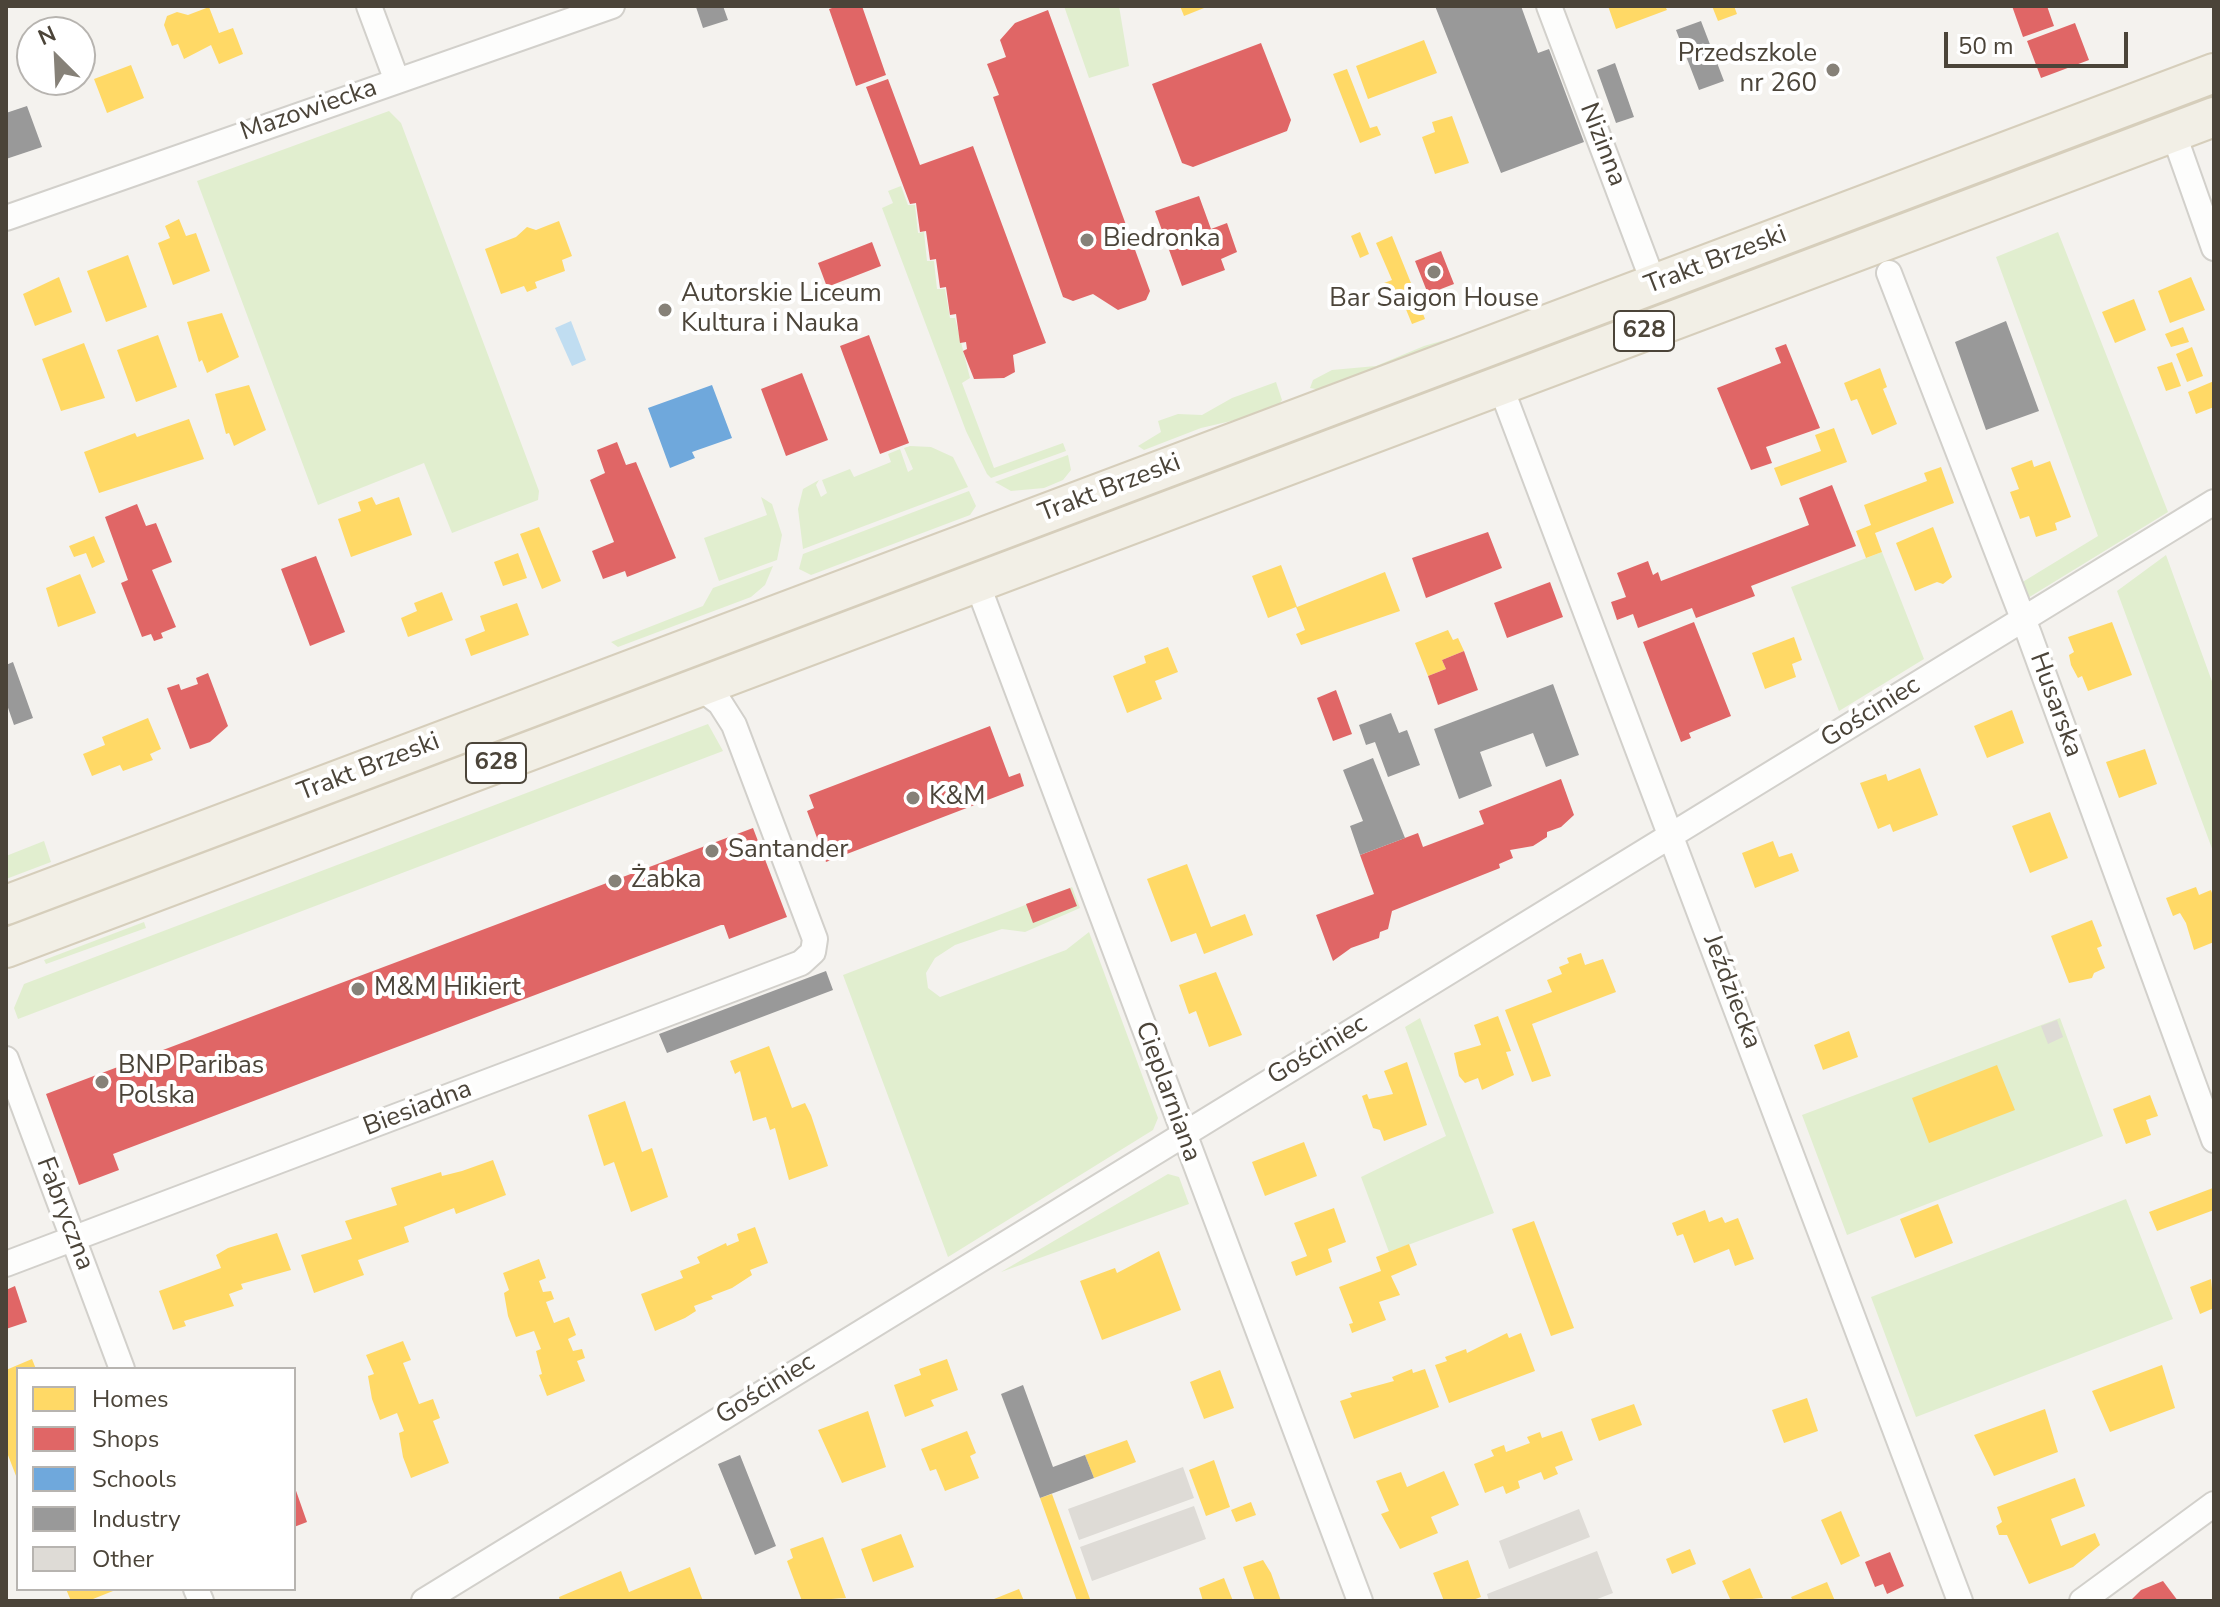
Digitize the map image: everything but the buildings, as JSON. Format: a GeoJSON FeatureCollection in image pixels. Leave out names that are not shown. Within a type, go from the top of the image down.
{"type":"FeatureCollection","features":[{"type":"Feature","properties":{"kind":"main road","name":"Trakt Brzeski"},"geometry":{"type":"LineString","coordinates":[[6,905],[2214,73]]}},
{"type":"Feature","properties":{"kind":"main road","name":"Trakt Brzeski"},"geometry":{"type":"LineString","coordinates":[[6,948],[2214,117]]}},
{"type":"Feature","properties":{"kind":"street"},"geometry":{"type":"LineString","coordinates":[[369,6],[397,81]]}},
{"type":"Feature","properties":{"kind":"street","name":"Mazowiecka"},"geometry":{"type":"LineString","coordinates":[[6,218],[612,6]]}},
{"type":"Feature","properties":{"kind":"street","name":"Nizinna"},"geometry":{"type":"LineString","coordinates":[[1549,6],[1654,284]]}},
{"type":"Feature","properties":{"kind":"street"},"geometry":{"type":"LineString","coordinates":[[2173,132],[2214,248]]}},
{"type":"Feature","properties":{"kind":"street","name":"Husarska"},"geometry":{"type":"LineString","coordinates":[[1889,273],[2023,619],[2214,1140]]}},
{"type":"Feature","properties":{"kind":"street","name":"Jeździecka"},"geometry":{"type":"LineString","coordinates":[[1500,385],[1960,1601]]}},
{"type":"Feature","properties":{"kind":"street","name":"Gościniec"},"geometry":{"type":"LineString","coordinates":[[424,1601],[2214,502]]}},
{"type":"Feature","properties":{"kind":"street","name":"Cieplarniana"},"geometry":{"type":"LineString","coordinates":[[977,583],[1360,1601]]}},
{"type":"Feature","properties":{"kind":"street","name":"Biesiadna"},"geometry":{"type":"LineString","coordinates":[[6,1264],[801,963],[813,952],[815,939],[728,713],[699,687]]}},
{"type":"Feature","properties":{"kind":"street","name":"Fabryczna"},"geometry":{"type":"LineString","coordinates":[[6,1059],[121,1367]]}},
{"type":"Feature","properties":{"kind":"street"},"geometry":{"type":"LineString","coordinates":[[2082,1601],[2214,1504]]}},
{"type":"Feature","properties":{"kind":"green space"},"geometry":{"type":"Polygon","coordinates":[[[1064,6],[1119,6],[1129,66],[1089,78],[1064,6]]]}},
{"type":"Feature","properties":{"kind":"green space"},"geometry":{"type":"Polygon","coordinates":[[[389,111],[401,123],[539,491],[538,500],[452,533],[424,463],[318,505],[197,181],[389,111]]]}},
{"type":"Feature","properties":{"kind":"green space"},"geometry":{"type":"Polygon","coordinates":[[[901,186],[908,205],[915,205],[918,233],[924,232],[927,261],[934,261],[937,289],[945,289],[950,318],[955,318],[970,378],[962,383],[994,468],[1063,443],[1066,451],[991,478],[987,474],[966,431],[882,208],[893,203],[888,191],[901,186]]]}},
{"type":"Feature","properties":{"kind":"green space"},"geometry":{"type":"Polygon","coordinates":[[[2058,232],[2168,512],[2023,601],[2016,586],[2098,536],[1996,257],[2058,232]]]}},
{"type":"Feature","properties":{"kind":"green space"},"geometry":{"type":"Polygon","coordinates":[[[1476,331],[1321,390],[1310,388],[1313,380],[1332,370],[1376,366],[1424,346],[1476,331]]]}},
{"type":"Feature","properties":{"kind":"green space"},"geometry":{"type":"Polygon","coordinates":[[[1470,371],[1472,376],[1270,456],[1267,452],[1470,371]]]}},
{"type":"Feature","properties":{"kind":"green space"},"geometry":{"type":"Polygon","coordinates":[[[1276,382],[1282,400],[1274,411],[1201,428],[1144,450],[1138,446],[1161,432],[1158,421],[1178,414],[1202,415],[1232,398],[1276,382]]]}},
{"type":"Feature","properties":{"kind":"green space"},"geometry":{"type":"Polygon","coordinates":[[[931,447],[953,457],[968,487],[803,549],[798,509],[803,489],[819,480],[816,485],[821,497],[827,493],[822,480],[850,469],[854,477],[891,462],[888,454],[900,449],[908,472],[913,469],[904,448],[931,447]]]}},
{"type":"Feature","properties":{"kind":"green space"},"geometry":{"type":"Polygon","coordinates":[[[1068,455],[1071,470],[1063,480],[1044,488],[1011,491],[995,482],[1068,455]]]}},
{"type":"Feature","properties":{"kind":"green space"},"geometry":{"type":"Polygon","coordinates":[[[1244,457],[1247,462],[32,925],[26,911],[1244,457]]]}},
{"type":"Feature","properties":{"kind":"green space"},"geometry":{"type":"Polygon","coordinates":[[[969,491],[976,506],[970,515],[811,575],[799,569],[803,554],[969,491]]]}},
{"type":"Feature","properties":{"kind":"green space"},"geometry":{"type":"Polygon","coordinates":[[[761,497],[772,504],[782,535],[777,560],[719,581],[704,538],[767,515],[761,497]]]}},
{"type":"Feature","properties":{"kind":"green space"},"geometry":{"type":"Polygon","coordinates":[[[1882,552],[1924,659],[1839,711],[1791,587],[1882,552]]]}},
{"type":"Feature","properties":{"kind":"green space"},"geometry":{"type":"Polygon","coordinates":[[[2166,555],[2214,687],[2214,854],[2117,591],[2166,555]]]}},
{"type":"Feature","properties":{"kind":"green space"},"geometry":{"type":"Polygon","coordinates":[[[773,566],[765,585],[751,597],[618,647],[611,642],[703,606],[713,588],[773,566]]]}},
{"type":"Feature","properties":{"kind":"green space"},"geometry":{"type":"Polygon","coordinates":[[[708,724],[723,751],[18,1019],[14,1008],[24,984],[708,724]]]}},
{"type":"Feature","properties":{"kind":"green space"},"geometry":{"type":"Polygon","coordinates":[[[44,841],[51,862],[6,879],[6,856],[44,841]]]}},
{"type":"Feature","properties":{"kind":"green space"},"geometry":{"type":"Polygon","coordinates":[[[1072,887],[1080,908],[1025,932],[1002,929],[955,945],[935,958],[926,973],[928,988],[940,997],[1066,950],[1089,932],[1158,1118],[1153,1130],[948,1257],[843,975],[1072,887]]]}},
{"type":"Feature","properties":{"kind":"green space"},"geometry":{"type":"Polygon","coordinates":[[[144,922],[146,928],[46,964],[44,960],[144,922]]]}},
{"type":"Feature","properties":{"kind":"green space"},"geometry":{"type":"Polygon","coordinates":[[[1420,1018],[1494,1213],[1389,1252],[1361,1177],[1446,1136],[1405,1027],[1420,1018]]]}},
{"type":"Feature","properties":{"kind":"green space"},"geometry":{"type":"Polygon","coordinates":[[[2060,1018],[2103,1136],[1847,1235],[1802,1115],[2060,1018]]]}},
{"type":"Feature","properties":{"kind":"green space"},"geometry":{"type":"Polygon","coordinates":[[[1168,1174],[1179,1177],[1189,1204],[1001,1272],[1168,1174]]]}},
{"type":"Feature","properties":{"kind":"green space"},"geometry":{"type":"Polygon","coordinates":[[[2126,1199],[2173,1319],[1916,1417],[1871,1297],[2126,1199]]]}},
{"type":"Feature","properties":{"kind":"water"},"geometry":{"type":"Polygon","coordinates":[[[571,321],[586,360],[572,366],[555,328],[571,321]]]}},
{"type":"Feature","properties":{"kind":"place","name":"Przedszkole nr 260"},"geometry":{"type":"Point","coordinates":[1833,70]}},
{"type":"Feature","properties":{"kind":"place","name":"Biedronka"},"geometry":{"type":"Point","coordinates":[1087,240]}},
{"type":"Feature","properties":{"kind":"place","name":"Bar Saigon House"},"geometry":{"type":"Point","coordinates":[1434,272]}},
{"type":"Feature","properties":{"kind":"place","name":"Autorskie Liceum Kultura i Nauka"},"geometry":{"type":"Point","coordinates":[665,310]}},
{"type":"Feature","properties":{"kind":"place","name":"K&M"},"geometry":{"type":"Point","coordinates":[913,798]}},
{"type":"Feature","properties":{"kind":"place","name":"Santander"},"geometry":{"type":"Point","coordinates":[712,851]}},
{"type":"Feature","properties":{"kind":"place","name":"Żabka"},"geometry":{"type":"Point","coordinates":[615,881]}},
{"type":"Feature","properties":{"kind":"place","name":"M&M Hikiert"},"geometry":{"type":"Point","coordinates":[358,989]}},
{"type":"Feature","properties":{"kind":"place","name":"BNP Paribas Polska"},"geometry":{"type":"Point","coordinates":[102,1082]}}]}
